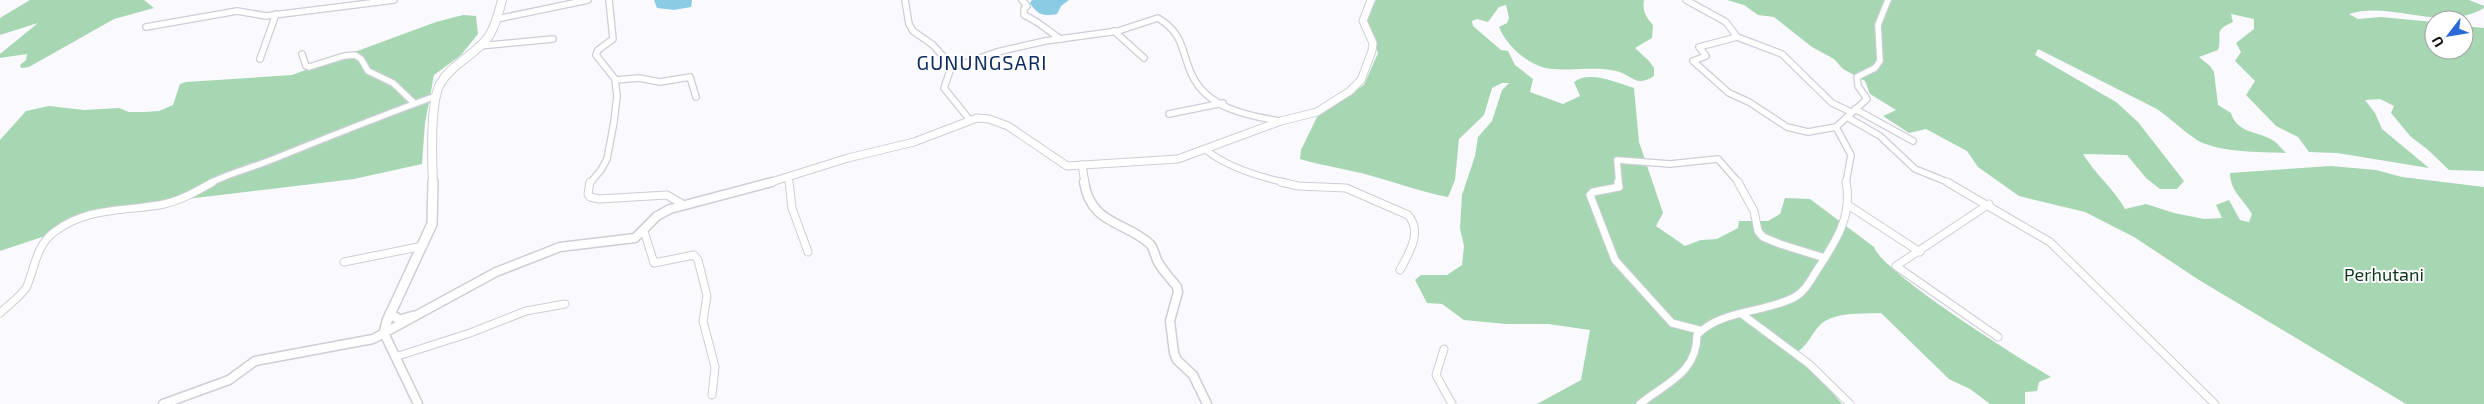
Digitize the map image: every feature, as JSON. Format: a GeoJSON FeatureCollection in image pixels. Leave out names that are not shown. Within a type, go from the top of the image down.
{"type":"FeatureCollection","features":[{"type":"Feature","properties":{"kind":"main road"},"geometry":{"type":"LineString","coordinates":[[384,333],[390,314],[431,229],[433,216],[432,162],[436,96],[444,77],[488,37],[497,19],[502,0]]}},
{"type":"Feature","properties":{"kind":"main road"},"geometry":{"type":"LineString","coordinates":[[390,314],[400,320],[414,316]]}},
{"type":"Feature","properties":{"kind":"street"},"geometry":{"type":"LineString","coordinates":[[146,27],[237,11],[247,11],[259,16],[394,0]]}},
{"type":"Feature","properties":{"kind":"street"},"geometry":{"type":"LineString","coordinates":[[497,19],[588,0]]}},
{"type":"Feature","properties":{"kind":"street"},"geometry":{"type":"LineString","coordinates":[[609,0],[612,39],[596,55],[616,80],[618,91],[613,133],[605,165],[590,179],[588,194],[590,197],[599,199],[667,195],[684,205]]}},
{"type":"Feature","properties":{"kind":"street"},"geometry":{"type":"LineString","coordinates":[[905,0],[909,24],[913,30],[941,52],[951,68]]}},
{"type":"Feature","properties":{"kind":"street"},"geometry":{"type":"LineString","coordinates":[[1022,0],[1027,6],[1024,9],[1024,15],[1035,19],[1041,27],[1061,39]]}},
{"type":"Feature","properties":{"kind":"street"},"geometry":{"type":"LineString","coordinates":[[163,404],[229,380],[255,361],[292,352],[364,342],[490,275],[553,249],[630,239],[639,236],[661,213],[684,205],[788,178],[848,158],[926,138],[969,119],[983,118],[1008,126],[1067,166],[1173,160],[1206,150],[1281,121],[1317,112],[1350,91],[1361,80],[1372,51],[1373,43],[1363,20],[1371,0]]}},
{"type":"Feature","properties":{"kind":"street"},"geometry":{"type":"LineString","coordinates":[[1686,0],[1726,22],[1736,37]]}},
{"type":"Feature","properties":{"kind":"street"},"geometry":{"type":"LineString","coordinates":[[1888,0],[1880,12],[1877,30],[1881,59],[1875,68],[1857,77],[1858,86],[1867,100],[1851,113],[1836,127],[1808,132],[1787,127],[1749,102],[1729,93],[1693,61],[1706,56],[1699,47],[1736,37],[1760,44],[1782,54],[1832,103],[1851,113],[1913,141]]}},
{"type":"Feature","properties":{"kind":"street"},"geometry":{"type":"LineString","coordinates":[[260,59],[276,14]]}},
{"type":"Feature","properties":{"kind":"street"},"geometry":{"type":"LineString","coordinates":[[951,68],[997,52],[1061,39],[1114,32],[1160,18],[1182,41],[1195,81],[1207,94],[1238,113],[1281,121]]}},
{"type":"Feature","properties":{"kind":"street"},"geometry":{"type":"LineString","coordinates":[[1114,32],[1144,58]]}},
{"type":"Feature","properties":{"kind":"street"},"geometry":{"type":"LineString","coordinates":[[479,46],[552,39]]}},
{"type":"Feature","properties":{"kind":"street"},"geometry":{"type":"LineString","coordinates":[[302,54],[306,66],[309,67],[344,56],[355,55],[361,59],[368,71],[393,83],[414,103]]}},
{"type":"Feature","properties":{"kind":"street"},"geometry":{"type":"LineString","coordinates":[[951,68],[944,88],[969,119]]}},
{"type":"Feature","properties":{"kind":"street"},"geometry":{"type":"LineString","coordinates":[[616,80],[639,78],[660,82],[690,77],[696,96]]}},
{"type":"Feature","properties":{"kind":"street"},"geometry":{"type":"LineString","coordinates":[[0,314],[26,288],[41,245],[53,233],[73,220],[105,210],[162,204],[181,199],[230,173],[296,150],[436,96]]}},
{"type":"Feature","properties":{"kind":"street"},"geometry":{"type":"LineString","coordinates":[[1169,114],[1223,103]]}},
{"type":"Feature","properties":{"kind":"street"},"geometry":{"type":"LineString","coordinates":[[1851,113],[1880,136],[1915,169],[1954,185],[1989,204],[2059,250],[2215,404]]}},
{"type":"Feature","properties":{"kind":"street"},"geometry":{"type":"LineString","coordinates":[[1825,258],[1791,249],[1762,235],[1757,228],[1756,216],[1746,197],[1730,172],[1718,159],[1670,164],[1617,160],[1619,187],[1590,194],[1610,252],[1640,289],[1672,323],[1699,330],[1726,318],[1743,315],[1794,299],[1802,293],[1839,237],[1848,205],[1849,196],[1846,182],[1851,155],[1836,127]]}},
{"type":"Feature","properties":{"kind":"street"},"geometry":{"type":"LineString","coordinates":[[1206,150],[1215,157],[1272,180],[1298,186],[1346,188],[1408,215],[1414,222],[1415,235],[1400,270]]}},
{"type":"Feature","properties":{"kind":"street"},"geometry":{"type":"LineString","coordinates":[[1082,165],[1086,192],[1097,211],[1108,220],[1151,245],[1157,261],[1177,288],[1178,292],[1170,322],[1174,353],[1177,360],[1192,375],[1207,404]]}},
{"type":"Feature","properties":{"kind":"street"},"geometry":{"type":"LineString","coordinates":[[788,178],[792,208],[808,252]]}},
{"type":"Feature","properties":{"kind":"street"},"geometry":{"type":"LineString","coordinates":[[1989,204],[1920,252],[1897,264],[1897,268],[1998,337]]}},
{"type":"Feature","properties":{"kind":"street"},"geometry":{"type":"LineString","coordinates":[[1848,205],[1920,252]]}},
{"type":"Feature","properties":{"kind":"street"},"geometry":{"type":"LineString","coordinates":[[644,231],[654,263],[691,254],[698,260],[707,296],[703,321],[715,367],[712,395]]}},
{"type":"Feature","properties":{"kind":"street"},"geometry":{"type":"LineString","coordinates":[[344,262],[424,246]]}},
{"type":"Feature","properties":{"kind":"street"},"geometry":{"type":"LineString","coordinates":[[395,357],[470,333],[526,311],[565,304]]}},
{"type":"Feature","properties":{"kind":"street"},"geometry":{"type":"LineString","coordinates":[[1743,315],[1809,364],[1850,404]]}},
{"type":"Feature","properties":{"kind":"street"},"geometry":{"type":"LineString","coordinates":[[1640,404],[1690,365],[1698,348],[1697,335],[1699,330]]}},
{"type":"Feature","properties":{"kind":"street"},"geometry":{"type":"LineString","coordinates":[[384,333],[418,404]]}},
{"type":"Feature","properties":{"kind":"street"},"geometry":{"type":"LineString","coordinates":[[1444,349],[1436,375],[1452,404]]}},
{"type":"Feature","properties":{"kind":"green space"},"geometry":{"type":"Polygon","coordinates":[[[30,0],[144,0],[154,8],[114,19],[29,67],[21,68],[20,65],[26,60],[27,54],[0,58],[0,54],[38,23],[0,35],[0,18],[30,0]]]}},
{"type":"Feature","properties":{"kind":"green space"},"geometry":{"type":"Polygon","coordinates":[[[1376,0],[1644,0],[1645,14],[1653,25],[1652,38],[1635,48],[1654,68],[1654,76],[1642,81],[1634,80],[1622,73],[1607,69],[1556,69],[1533,63],[1510,45],[1499,27],[1507,23],[1509,18],[1506,5],[1499,7],[1488,22],[1477,19],[1472,21],[1473,26],[1501,50],[1508,51],[1515,65],[1533,79],[1530,92],[1563,104],[1580,96],[1574,82],[1588,77],[1596,77],[1634,88],[1639,142],[1663,213],[1656,226],[1685,246],[1701,240],[1717,239],[1738,228],[1739,221],[1768,221],[1780,214],[1785,198],[1810,199],[1874,247],[1883,259],[1901,276],[1926,295],[1984,335],[2051,377],[2039,382],[2037,391],[2025,392],[2025,404],[1990,404],[1970,389],[1949,379],[1881,313],[1860,314],[1838,316],[1825,321],[1807,343],[1792,355],[1819,377],[1842,404],[1537,404],[1581,380],[1590,330],[1548,324],[1506,324],[1464,320],[1442,304],[1427,303],[1415,280],[1421,275],[1447,275],[1462,265],[1464,246],[1460,228],[1462,195],[1475,156],[1478,137],[1492,121],[1502,90],[1509,83],[1502,83],[1492,88],[1484,115],[1459,139],[1455,180],[1448,197],[1300,159],[1301,150],[1317,117],[1364,85],[1378,53],[1367,21],[1376,0]]]}},
{"type":"Feature","properties":{"kind":"green space","name":"Perhutani"},"geometry":{"type":"Polygon","coordinates":[[[1727,0],[2469,0],[2484,6],[2484,8],[2474,12],[2474,10],[2424,10],[2424,16],[2382,11],[2365,11],[2349,14],[2358,19],[2381,17],[2424,21],[2424,60],[2474,60],[2474,27],[2484,28],[2484,171],[2449,170],[2411,137],[2391,113],[2394,106],[2380,99],[2365,100],[2375,113],[2382,129],[2429,168],[2337,153],[2309,152],[2298,137],[2276,126],[2246,95],[2255,81],[2235,61],[2241,52],[2236,43],[2254,29],[2254,19],[2231,14],[2233,22],[2220,31],[2218,50],[2199,57],[2214,72],[2218,105],[2231,113],[2238,125],[2274,141],[2286,153],[2238,151],[2213,147],[2189,135],[2157,109],[2038,49],[2035,55],[2116,102],[2138,122],[2184,181],[2177,189],[2160,189],[2146,178],[2127,155],[2083,154],[2125,209],[2146,204],[2174,213],[2204,219],[2222,218],[2216,205],[2229,200],[2240,220],[2249,222],[2252,214],[2232,185],[2230,173],[2331,166],[2376,170],[2402,177],[2484,187],[2484,404],[2406,404],[2199,280],[2134,237],[2085,212],[2019,196],[1978,167],[1967,151],[1926,129],[1909,133],[1883,116],[1896,110],[1870,94],[1865,81],[1843,69],[1834,59],[1812,47],[1774,17],[1758,15],[1744,5],[1727,0]]]}},
{"type":"Feature","properties":{"kind":"green space"},"geometry":{"type":"Polygon","coordinates":[[[463,15],[476,16],[478,34],[461,55],[434,75],[425,123],[422,164],[354,179],[111,208],[45,236],[0,251],[0,140],[26,111],[49,106],[84,110],[119,108],[129,112],[159,111],[173,105],[180,84],[186,82],[292,75],[436,22],[463,15]]]}},
{"type":"Feature","properties":{"kind":"water"},"geometry":{"type":"Polygon","coordinates":[[[654,0],[692,0],[691,7],[674,10],[657,8],[654,0]]]}},
{"type":"Feature","properties":{"kind":"water"},"geometry":{"type":"Polygon","coordinates":[[[1032,0],[1069,0],[1061,6],[1057,14],[1048,15],[1041,14],[1035,10],[1030,3],[1032,0]]]}},
{"type":"Feature","properties":{"kind":"district","name":"GUNUNGSARI"},"geometry":{"type":"Point","coordinates":[982,63]}}]}
